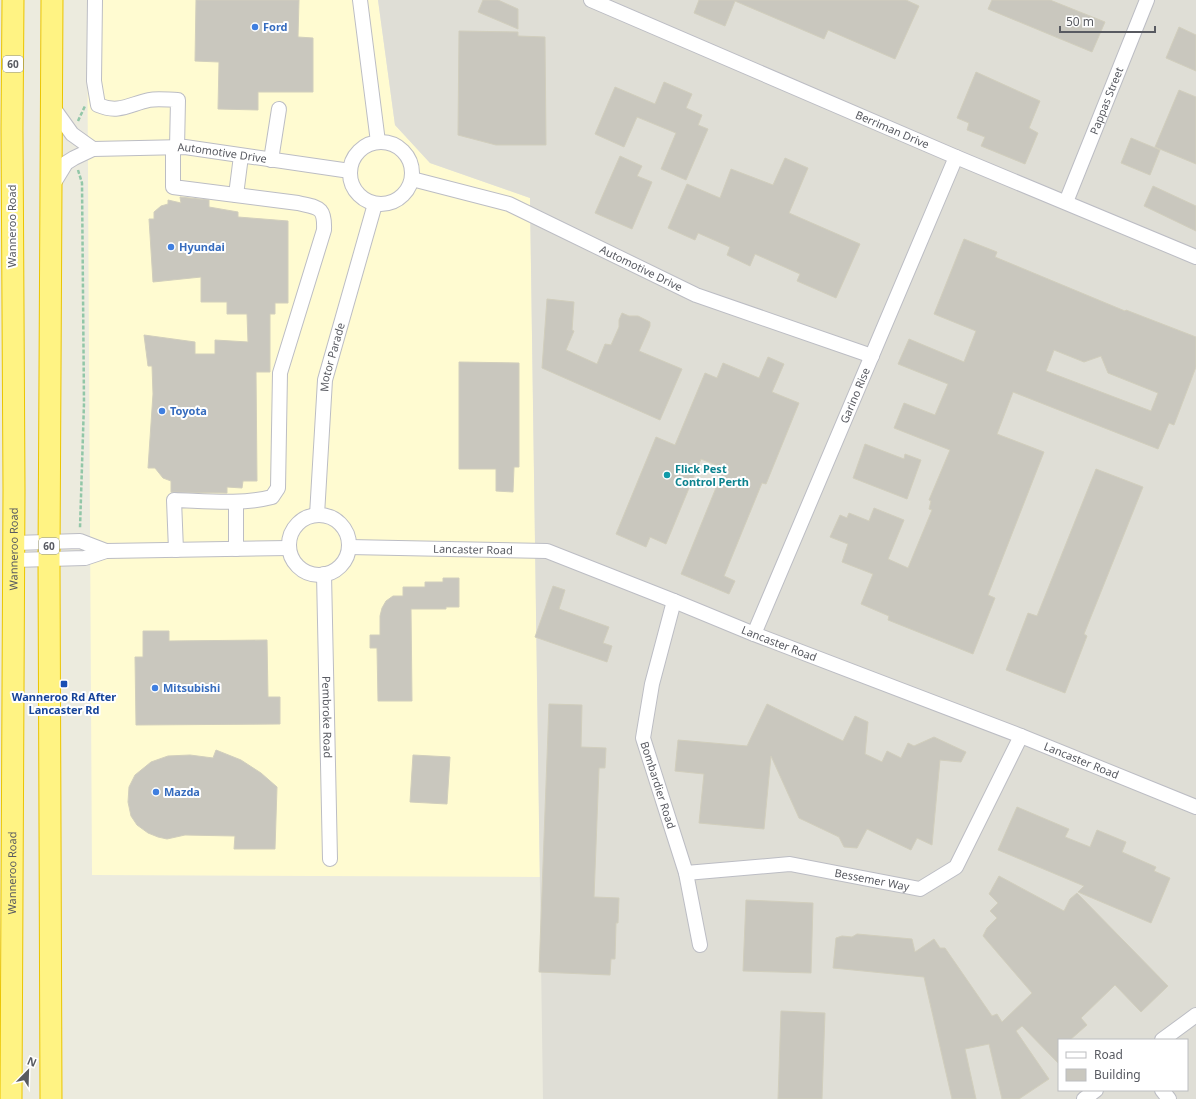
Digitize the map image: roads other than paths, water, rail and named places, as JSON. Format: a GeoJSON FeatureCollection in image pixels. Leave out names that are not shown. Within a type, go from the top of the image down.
{"type":"FeatureCollection","features":[{"type":"Feature","properties":{"kind":"highway","name":"Wanneroo Road"},"geometry":{"type":"LineString","coordinates":[[11,1099],[14,551],[12,129],[6,63],[13,0]]}},
{"type":"Feature","properties":{"kind":"highway","name":"60"},"geometry":{"type":"LineString","coordinates":[[51,1099],[49,551],[52,0]]}},
{"type":"Feature","properties":{"kind":"street"},"geometry":{"type":"LineString","coordinates":[[95,0],[94,81],[98,105],[106,108],[119,109],[150,99],[178,100],[173,188],[298,203],[314,207],[321,211],[324,217],[324,230],[280,373],[278,488],[272,497],[260,500],[236,502],[174,500],[176,550]]}},
{"type":"Feature","properties":{"kind":"street"},"geometry":{"type":"LineString","coordinates":[[360,0],[378,142]]}},
{"type":"Feature","properties":{"kind":"street","name":"Berriman Drive"},"geometry":{"type":"LineString","coordinates":[[591,0],[956,157],[1196,257]]}},
{"type":"Feature","properties":{"kind":"street","name":"Pappas Street"},"geometry":{"type":"LineString","coordinates":[[1066,202],[1147,0]]}},
{"type":"Feature","properties":{"kind":"street"},"geometry":{"type":"LineString","coordinates":[[0,104],[12,129]]}},
{"type":"Feature","properties":{"kind":"street"},"geometry":{"type":"LineString","coordinates":[[52,106],[59,118],[72,134],[94,149]]}},
{"type":"Feature","properties":{"kind":"street"},"geometry":{"type":"LineString","coordinates":[[272,160],[279,109]]}},
{"type":"Feature","properties":{"kind":"street"},"geometry":{"type":"LineString","coordinates":[[378,142],[390,144],[400,149],[408,157],[412,168],[412,179],[407,190],[399,199],[388,204],[375,204],[365,200],[356,192],[351,182],[350,171],[353,161],[359,152],[368,145],[378,142]]}},
{"type":"Feature","properties":{"kind":"street","name":"Automotive Drive"},"geometry":{"type":"LineString","coordinates":[[52,186],[66,163],[94,149],[185,147],[350,171]]}},
{"type":"Feature","properties":{"kind":"street"},"geometry":{"type":"LineString","coordinates":[[236,195],[241,156]]}},
{"type":"Feature","properties":{"kind":"street","name":"Garino Rise"},"geometry":{"type":"LineString","coordinates":[[754,634],[956,157]]}},
{"type":"Feature","properties":{"kind":"street","name":"Automotive Drive"},"geometry":{"type":"LineString","coordinates":[[412,179],[509,204],[696,295],[872,356]]}},
{"type":"Feature","properties":{"kind":"street","name":"Motor Parade"},"geometry":{"type":"LineString","coordinates":[[317,516],[324,380],[375,204]]}},
{"type":"Feature","properties":{"kind":"street"},"geometry":{"type":"LineString","coordinates":[[236,502],[236,549]]}},
{"type":"Feature","properties":{"kind":"street"},"geometry":{"type":"LineString","coordinates":[[317,516],[327,516],[336,521],[343,528],[349,546],[341,565],[334,571],[324,574],[315,574],[305,571],[297,566],[292,558],[289,548],[293,530],[300,522],[317,516]]}},
{"type":"Feature","properties":{"kind":"street"},"geometry":{"type":"LineString","coordinates":[[14,551],[49,551],[82,541],[106,551],[289,548]]}},
{"type":"Feature","properties":{"kind":"street","name":"Lancaster Road"},"geometry":{"type":"LineString","coordinates":[[349,546],[547,551],[754,634],[1021,736],[1196,807]]}},
{"type":"Feature","properties":{"kind":"street","name":"Pembroke Road"},"geometry":{"type":"LineString","coordinates":[[324,574],[330,859]]}},
{"type":"Feature","properties":{"kind":"street","name":"Bombardier Road"},"geometry":{"type":"LineString","coordinates":[[674,601],[652,684],[643,738],[686,873],[700,945]]}},
{"type":"Feature","properties":{"kind":"street","name":"Bessemer Way"},"geometry":{"type":"LineString","coordinates":[[686,873],[790,864],[920,889],[956,867],[1021,736]]}},
{"type":"Feature","properties":{"kind":"street"},"geometry":{"type":"LineString","coordinates":[[1163,1039],[1196,1015]]}},
{"type":"Feature","properties":{"kind":"street"},"geometry":{"type":"LineString","coordinates":[[1084,1099],[1095,1091]]}},
{"type":"Feature","properties":{"kind":"street"},"geometry":{"type":"LineString","coordinates":[[1163,1091],[1169,1099]]}},
{"type":"Feature","properties":{"kind":"place","name":"Ford"},"geometry":{"type":"Point","coordinates":[255,27]}},
{"type":"Feature","properties":{"kind":"place","name":"Hyundai"},"geometry":{"type":"Point","coordinates":[171,247]}},
{"type":"Feature","properties":{"kind":"place","name":"Toyota"},"geometry":{"type":"Point","coordinates":[162,411]}},
{"type":"Feature","properties":{"kind":"place","name":"Flick Pest Control Perth"},"geometry":{"type":"Point","coordinates":[667,475]}},
{"type":"Feature","properties":{"kind":"place","name":"Wanneroo Rd After Lancaster Rd"},"geometry":{"type":"Point","coordinates":[64,684]}},
{"type":"Feature","properties":{"kind":"place","name":"Mitsubishi"},"geometry":{"type":"Point","coordinates":[155,688]}},
{"type":"Feature","properties":{"kind":"place","name":"Mazda"},"geometry":{"type":"Point","coordinates":[156,792]}}]}
